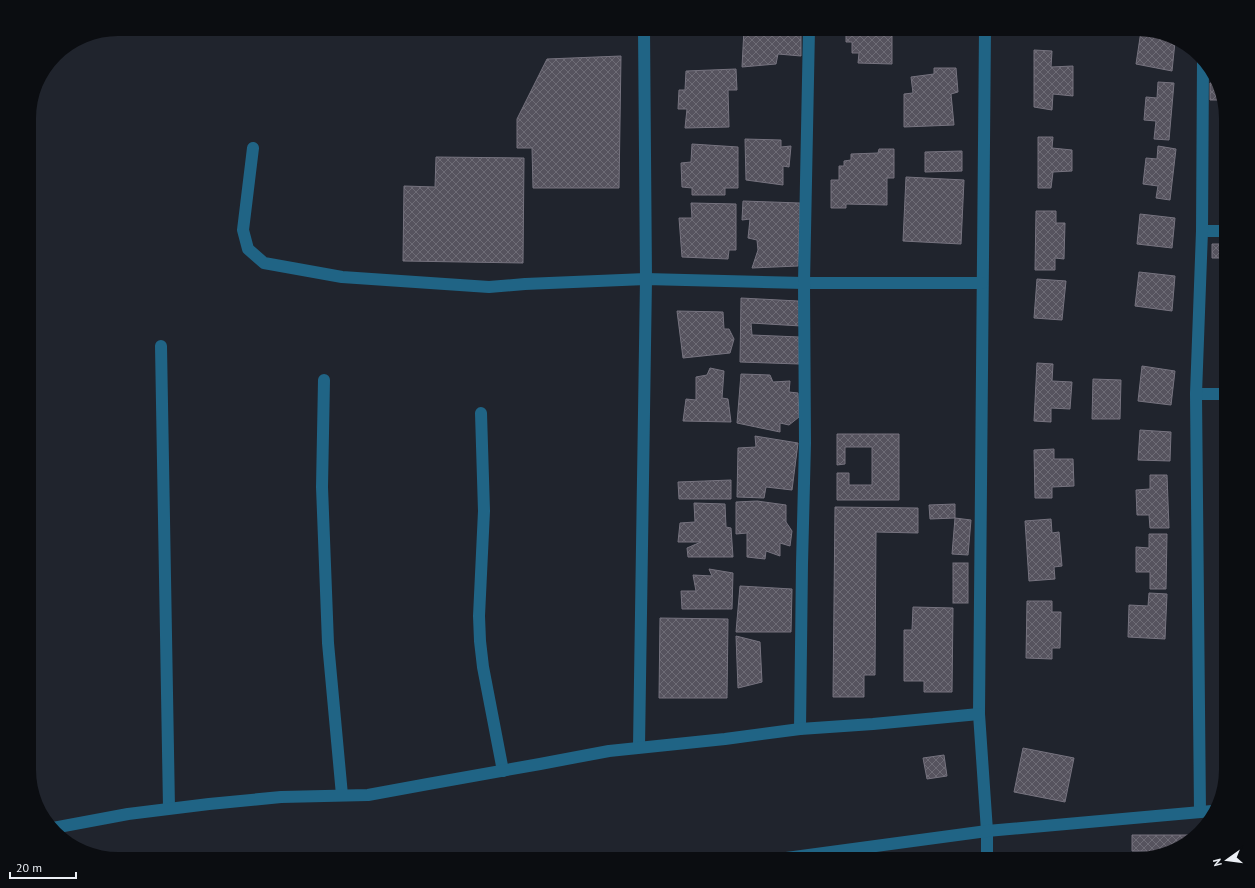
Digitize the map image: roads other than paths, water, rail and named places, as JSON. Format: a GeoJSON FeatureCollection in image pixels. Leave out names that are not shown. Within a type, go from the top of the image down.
{"type":"FeatureCollection","features":[{"type":"Feature","properties":{"kind":"street"},"geometry":{"type":"LineString","coordinates":[[639,747],[646,279],[644,36]]}},
{"type":"Feature","properties":{"kind":"street"},"geometry":{"type":"LineString","coordinates":[[800,729],[805,443],[804,284],[809,36]]}},
{"type":"Feature","properties":{"kind":"street"},"geometry":{"type":"LineString","coordinates":[[985,36],[979,714],[986,852]]}},
{"type":"Feature","properties":{"kind":"street"},"geometry":{"type":"LineString","coordinates":[[1200,812],[1196,394],[1202,231],[1205,72]]}},
{"type":"Feature","properties":{"kind":"street"},"geometry":{"type":"LineString","coordinates":[[253,148],[243,230],[248,250],[264,263],[342,277],[489,287],[646,279],[804,284],[982,283]]}},
{"type":"Feature","properties":{"kind":"street"},"geometry":{"type":"LineString","coordinates":[[1202,231],[1219,232]]}},
{"type":"Feature","properties":{"kind":"street"},"geometry":{"type":"LineString","coordinates":[[161,346],[169,808]]}},
{"type":"Feature","properties":{"kind":"street"},"geometry":{"type":"LineString","coordinates":[[324,380],[322,487],[328,643],[342,795]]}},
{"type":"Feature","properties":{"kind":"street"},"geometry":{"type":"LineString","coordinates":[[1196,394],[1219,394]]}},
{"type":"Feature","properties":{"kind":"street"},"geometry":{"type":"LineString","coordinates":[[482,412],[484,512],[479,616],[480,641],[483,667],[503,771]]}},
{"type":"Feature","properties":{"kind":"street"},"geometry":{"type":"LineString","coordinates":[[59,827],[169,808],[281,797],[368,795],[609,751],[639,747],[725,739],[800,729],[979,714]]}},
{"type":"Feature","properties":{"kind":"street"},"geometry":{"type":"LineString","coordinates":[[831,852],[986,831],[1208,811]]}}]}
